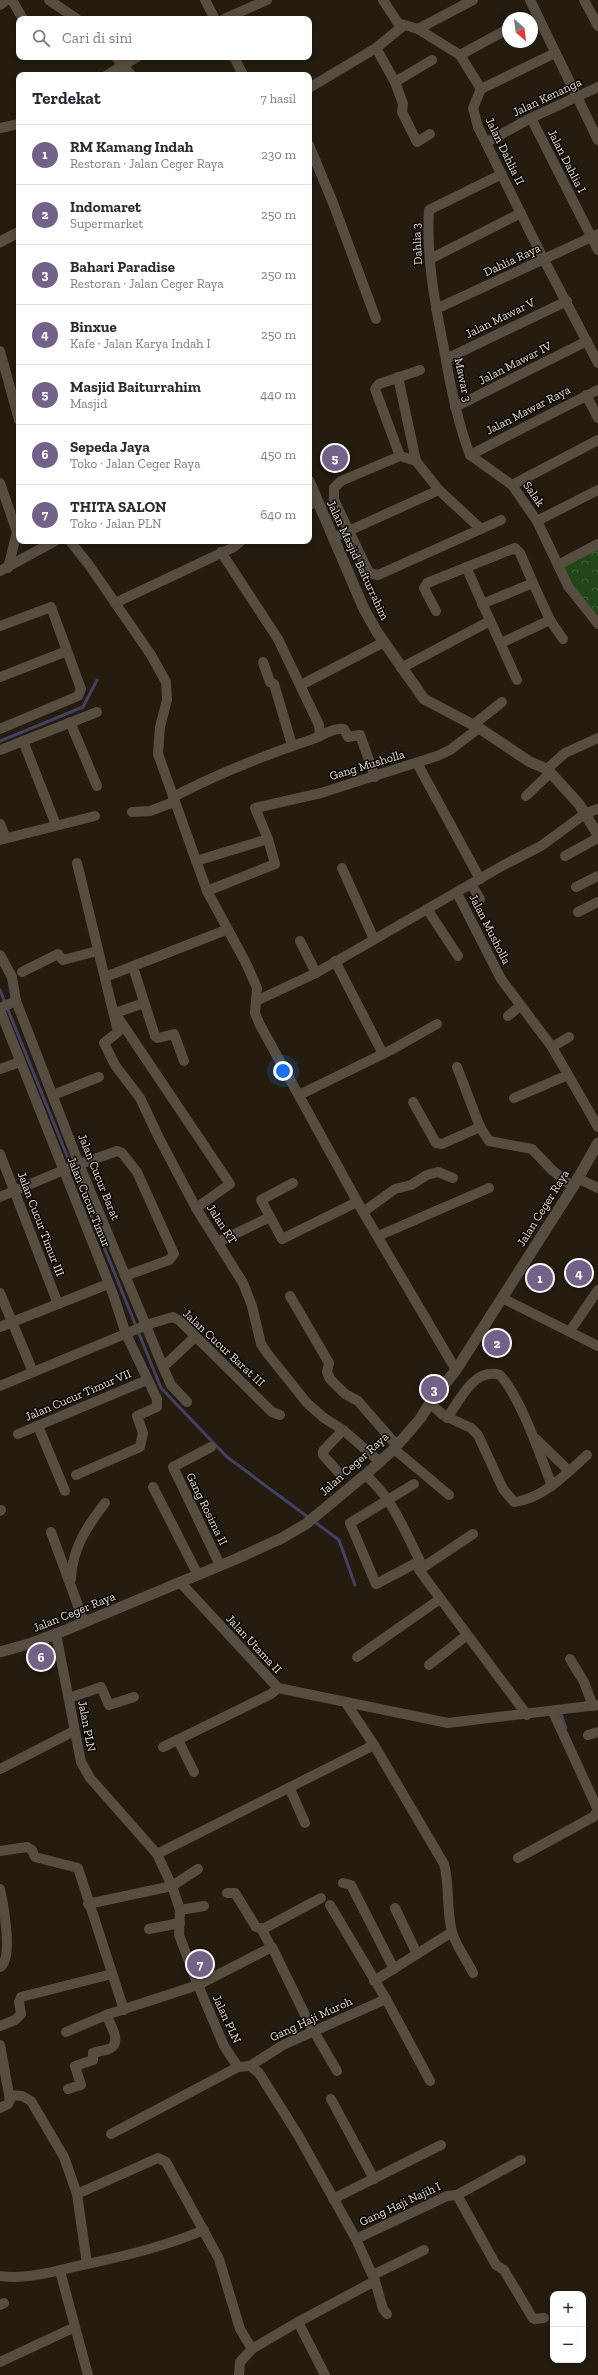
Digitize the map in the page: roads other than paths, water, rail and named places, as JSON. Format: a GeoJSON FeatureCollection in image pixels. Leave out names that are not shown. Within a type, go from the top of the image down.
{"type":"FeatureCollection","features":[{"type":"Feature","properties":{"kind":"main road"},"geometry":{"type":"LineString","coordinates":[[0,242],[16,234]]}},
{"type":"Feature","properties":{"kind":"main road","name":"Jalan Masjid Baiturrahim"},"geometry":{"type":"LineString","coordinates":[[313,504],[333,538],[364,609],[401,668],[426,702],[476,727],[530,762],[549,771],[586,813],[598,836]]}},
{"type":"Feature","properties":{"kind":"main road","name":"Jalan Ceger Raya"},"geometry":{"type":"LineString","coordinates":[[0,1652],[32,1644],[220,1566],[282,1538],[306,1524],[365,1475],[396,1446],[420,1419],[430,1403],[456,1370],[598,1143]]}},
{"type":"Feature","properties":{"kind":"street"},"geometry":{"type":"LineString","coordinates":[[0,5],[7,0]]}},
{"type":"Feature","properties":{"kind":"street"},"geometry":{"type":"LineString","coordinates":[[12,0],[21,16]]}},
{"type":"Feature","properties":{"kind":"street"},"geometry":{"type":"LineString","coordinates":[[49,0],[73,16]]}},
{"type":"Feature","properties":{"kind":"street"},"geometry":{"type":"LineString","coordinates":[[205,0],[213,16]]}},
{"type":"Feature","properties":{"kind":"street"},"geometry":{"type":"LineString","coordinates":[[231,16],[267,0]]}},
{"type":"Feature","properties":{"kind":"street"},"geometry":{"type":"LineString","coordinates":[[383,0],[398,23],[403,26],[418,29],[460,56],[481,89],[555,53]]}},
{"type":"Feature","properties":{"kind":"street"},"geometry":{"type":"LineString","coordinates":[[418,29],[474,0]]}},
{"type":"Feature","properties":{"kind":"street"},"geometry":{"type":"LineString","coordinates":[[530,0],[536,12]]}},
{"type":"Feature","properties":{"kind":"street"},"geometry":{"type":"LineString","coordinates":[[584,0],[598,26]]}},
{"type":"Feature","properties":{"kind":"street"},"geometry":{"type":"LineString","coordinates":[[538,17],[598,140]]}},
{"type":"Feature","properties":{"kind":"street"},"geometry":{"type":"LineString","coordinates":[[312,86],[376,48],[403,26]]}},
{"type":"Feature","properties":{"kind":"street"},"geometry":{"type":"LineString","coordinates":[[460,56],[502,32]]}},
{"type":"Feature","properties":{"kind":"street"},"geometry":{"type":"LineString","coordinates":[[376,48],[395,82],[403,104],[402,112],[417,142],[430,134]]}},
{"type":"Feature","properties":{"kind":"street"},"geometry":{"type":"LineString","coordinates":[[119,60],[129,72]]}},
{"type":"Feature","properties":{"kind":"street"},"geometry":{"type":"LineString","coordinates":[[112,72],[132,60]]}},
{"type":"Feature","properties":{"kind":"street"},"geometry":{"type":"LineString","coordinates":[[236,60],[242,72]]}},
{"type":"Feature","properties":{"kind":"street"},"geometry":{"type":"LineString","coordinates":[[395,82],[432,60]]}},
{"type":"Feature","properties":{"kind":"street","name":"Jalan Kenanga"},"geometry":{"type":"LineString","coordinates":[[487,142],[531,118],[598,87]]}},
{"type":"Feature","properties":{"kind":"street","name":"Jalan Dahlia II"},"geometry":{"type":"LineString","coordinates":[[481,89],[473,108],[478,126],[544,260],[598,363]]}},
{"type":"Feature","properties":{"kind":"street","name":"Jalan Dahlia I"},"geometry":{"type":"LineString","coordinates":[[531,118],[595,235],[598,250]]}},
{"type":"Feature","properties":{"kind":"street"},"geometry":{"type":"LineString","coordinates":[[0,128],[16,125]]}},
{"type":"Feature","properties":{"kind":"street"},"geometry":{"type":"LineString","coordinates":[[312,152],[333,203],[376,319]]}},
{"type":"Feature","properties":{"kind":"street","name":"Dahlia 3"},"geometry":{"type":"LineString","coordinates":[[436,309],[430,259],[429,210],[502,174]]}},
{"type":"Feature","properties":{"kind":"street"},"geometry":{"type":"LineString","coordinates":[[430,259],[521,213]]}},
{"type":"Feature","properties":{"kind":"street","name":"Dahlia Raya"},"geometry":{"type":"LineString","coordinates":[[436,309],[595,235]]}},
{"type":"Feature","properties":{"kind":"street","name":"Jalan Mawar V"},"geometry":{"type":"LineString","coordinates":[[446,359],[566,301]]}},
{"type":"Feature","properties":{"kind":"street","name":"Mawar 3"},"geometry":{"type":"LineString","coordinates":[[436,309],[455,407],[470,455]]}},
{"type":"Feature","properties":{"kind":"street","name":"Jalan Mawar IV"},"geometry":{"type":"LineString","coordinates":[[455,407],[587,341]]}},
{"type":"Feature","properties":{"kind":"street"},"geometry":{"type":"LineString","coordinates":[[0,351],[16,409]]}},
{"type":"Feature","properties":{"kind":"street"},"geometry":{"type":"LineString","coordinates":[[400,456],[374,389],[379,384],[420,370]]}},
{"type":"Feature","properties":{"kind":"street"},"geometry":{"type":"LineString","coordinates":[[398,377],[416,461],[439,490],[481,529]]}},
{"type":"Feature","properties":{"kind":"street","name":"Jalan Mawar Raya"},"geometry":{"type":"LineString","coordinates":[[470,455],[598,390]]}},
{"type":"Feature","properties":{"kind":"street"},"geometry":{"type":"LineString","coordinates":[[586,395],[598,418]]}},
{"type":"Feature","properties":{"kind":"street"},"geometry":{"type":"LineString","coordinates":[[512,485],[598,440]]}},
{"type":"Feature","properties":{"kind":"street","name":"Salak"},"geometry":{"type":"LineString","coordinates":[[470,455],[512,485],[537,521],[574,596],[596,620]]}},
{"type":"Feature","properties":{"kind":"street"},"geometry":{"type":"LineString","coordinates":[[416,461],[400,456],[337,484],[333,497],[367,571],[376,575],[501,520]]}},
{"type":"Feature","properties":{"kind":"street"},"geometry":{"type":"LineString","coordinates":[[0,483],[16,529]]}},
{"type":"Feature","properties":{"kind":"street"},"geometry":{"type":"LineString","coordinates":[[333,538],[350,532],[439,490]]}},
{"type":"Feature","properties":{"kind":"street"},"geometry":{"type":"LineString","coordinates":[[537,521],[598,490]]}},
{"type":"Feature","properties":{"kind":"street"},"geometry":{"type":"LineString","coordinates":[[4,570],[16,535]]}},
{"type":"Feature","properties":{"kind":"street"},"geometry":{"type":"LineString","coordinates":[[4,570],[50,544]]}},
{"type":"Feature","properties":{"kind":"street"},"geometry":{"type":"LineString","coordinates":[[72,544],[151,655],[166,682],[167,700],[157,748],[173,800],[207,891],[226,930],[250,972],[256,988],[255,1013],[260,1025],[357,1202],[456,1370]]}},
{"type":"Feature","properties":{"kind":"street"},"geometry":{"type":"LineString","coordinates":[[115,603],[236,544]]}},
{"type":"Feature","properties":{"kind":"street"},"geometry":{"type":"LineString","coordinates":[[558,565],[598,544]]}},
{"type":"Feature","properties":{"kind":"street"},"geometry":{"type":"LineString","coordinates":[[436,611],[424,588],[424,585],[431,580],[515,548],[520,553],[550,620],[563,639]]}},
{"type":"Feature","properties":{"kind":"street"},"geometry":{"type":"LineString","coordinates":[[221,552],[278,638],[319,725],[320,736]]}},
{"type":"Feature","properties":{"kind":"street"},"geometry":{"type":"LineString","coordinates":[[466,567],[517,680]]}},
{"type":"Feature","properties":{"kind":"street"},"geometry":{"type":"LineString","coordinates":[[482,604],[533,583]]}},
{"type":"Feature","properties":{"kind":"street"},"geometry":{"type":"LineString","coordinates":[[0,626],[47,607],[51,608],[81,689],[78,696],[0,729]]}},
{"type":"Feature","properties":{"kind":"street"},"geometry":{"type":"LineString","coordinates":[[501,643],[550,620]]}},
{"type":"Feature","properties":{"kind":"street"},"geometry":{"type":"LineString","coordinates":[[401,668],[490,621]]}},
{"type":"Feature","properties":{"kind":"street"},"geometry":{"type":"LineString","coordinates":[[301,685],[384,642]]}},
{"type":"Feature","properties":{"kind":"street"},"geometry":{"type":"LineString","coordinates":[[0,677],[67,651]]}},
{"type":"Feature","properties":{"kind":"street"},"geometry":{"type":"LineString","coordinates":[[263,662],[270,682],[274,684],[292,745]]}},
{"type":"Feature","properties":{"kind":"street","name":"Gang Musholla"},"geometry":{"type":"LineString","coordinates":[[268,839],[255,808],[322,793],[417,763],[450,750],[502,702]]}},
{"type":"Feature","properties":{"kind":"street"},"geometry":{"type":"LineString","coordinates":[[0,750],[97,712]]}},
{"type":"Feature","properties":{"kind":"street"},"geometry":{"type":"LineString","coordinates":[[70,722],[96,786]]}},
{"type":"Feature","properties":{"kind":"street"},"geometry":{"type":"LineString","coordinates":[[132,812],[150,811],[246,762],[339,728],[344,729],[348,737],[360,735],[375,777]]}},
{"type":"Feature","properties":{"kind":"street"},"geometry":{"type":"LineString","coordinates":[[526,796],[565,753],[598,738]]}},
{"type":"Feature","properties":{"kind":"street"},"geometry":{"type":"LineString","coordinates":[[23,741],[56,825]]}},
{"type":"Feature","properties":{"kind":"street"},"geometry":{"type":"LineString","coordinates":[[417,763],[476,882],[480,899]]}},
{"type":"Feature","properties":{"kind":"street"},"geometry":{"type":"LineString","coordinates":[[457,893],[531,852],[586,813],[598,810]]}},
{"type":"Feature","properties":{"kind":"street"},"geometry":{"type":"LineString","coordinates":[[0,824],[3,839],[95,816]]}},
{"type":"Feature","properties":{"kind":"street"},"geometry":{"type":"LineString","coordinates":[[565,856],[598,836]]}},
{"type":"Feature","properties":{"kind":"street"},"geometry":{"type":"LineString","coordinates":[[196,861],[268,839],[275,864],[207,891]]}},
{"type":"Feature","properties":{"kind":"street","name":"Jalan RT"},"geometry":{"type":"LineString","coordinates":[[77,863],[97,951],[115,1013],[118,1035],[104,1043],[115,1065],[140,1098],[159,1138],[196,1208],[243,1283],[252,1306],[261,1344],[298,1395],[324,1418],[343,1430],[379,1461]]}},
{"type":"Feature","properties":{"kind":"street"},"geometry":{"type":"LineString","coordinates":[[342,868],[374,939]]}},
{"type":"Feature","properties":{"kind":"street"},"geometry":{"type":"LineString","coordinates":[[576,887],[598,876]]}},
{"type":"Feature","properties":{"kind":"street","name":"Jalan Musholla"},"geometry":{"type":"LineString","coordinates":[[256,1001],[335,962],[426,909],[457,893],[501,979],[552,1047],[598,1127]]}},
{"type":"Feature","properties":{"kind":"street"},"geometry":{"type":"LineString","coordinates":[[578,912],[598,902]]}},
{"type":"Feature","properties":{"kind":"street"},"geometry":{"type":"LineString","coordinates":[[426,909],[458,956]]}},
{"type":"Feature","properties":{"kind":"street"},"geometry":{"type":"LineString","coordinates":[[104,977],[226,930]]}},
{"type":"Feature","properties":{"kind":"street"},"geometry":{"type":"LineString","coordinates":[[300,940],[316,972]]}},
{"type":"Feature","properties":{"kind":"street"},"geometry":{"type":"LineString","coordinates":[[22,972],[58,954],[63,960],[97,951]]}},
{"type":"Feature","properties":{"kind":"street","name":"Jalan Cucur Barat"},"geometry":{"type":"LineString","coordinates":[[0,954],[12,976],[15,1002],[53,1095],[71,1167],[125,1276],[144,1326],[171,1385],[187,1402]]}},
{"type":"Feature","properties":{"kind":"street"},"geometry":{"type":"LineString","coordinates":[[335,962],[383,1054]]}},
{"type":"Feature","properties":{"kind":"street"},"geometry":{"type":"LineString","coordinates":[[133,967],[155,1036],[158,1038],[174,1034],[184,1061]]}},
{"type":"Feature","properties":{"kind":"street"},"geometry":{"type":"LineString","coordinates":[[1,1008],[15,1002]]}},
{"type":"Feature","properties":{"kind":"street"},"geometry":{"type":"LineString","coordinates":[[144,1003],[115,1013],[230,1184],[196,1208]]}},
{"type":"Feature","properties":{"kind":"street"},"geometry":{"type":"LineString","coordinates":[[508,1016],[520,1006]]}},
{"type":"Feature","properties":{"kind":"street","name":"Jalan Cucur Timur"},"geometry":{"type":"LineString","coordinates":[[1,1008],[20,1062],[71,1167],[108,1284],[147,1380],[158,1403],[157,1407],[138,1416],[143,1433],[140,1448],[76,1475]]}},
{"type":"Feature","properties":{"kind":"street"},"geometry":{"type":"LineString","coordinates":[[299,1095],[383,1054],[437,1024]]}},
{"type":"Feature","properties":{"kind":"street"},"geometry":{"type":"LineString","coordinates":[[552,1047],[569,1037]]}},
{"type":"Feature","properties":{"kind":"street"},"geometry":{"type":"LineString","coordinates":[[0,1069],[20,1062]]}},
{"type":"Feature","properties":{"kind":"street"},"geometry":{"type":"LineString","coordinates":[[457,1068],[480,1127],[489,1141],[532,1149],[552,1170],[575,1182],[598,1188]]}},
{"type":"Feature","properties":{"kind":"street"},"geometry":{"type":"LineString","coordinates":[[514,1098],[568,1075]]}},
{"type":"Feature","properties":{"kind":"street"},"geometry":{"type":"LineString","coordinates":[[53,1095],[99,1077]]}},
{"type":"Feature","properties":{"kind":"street"},"geometry":{"type":"LineString","coordinates":[[413,1102],[438,1144],[480,1127]]}},
{"type":"Feature","properties":{"kind":"street"},"geometry":{"type":"LineString","coordinates":[[0,1197],[71,1167],[118,1152],[123,1153],[137,1172],[173,1251],[173,1256],[170,1260],[125,1276]]}},
{"type":"Feature","properties":{"kind":"street","name":"Jalan Cucur Timur III"},"geometry":{"type":"LineString","coordinates":[[0,1154],[58,1304]]}},
{"type":"Feature","properties":{"kind":"street"},"geometry":{"type":"LineString","coordinates":[[363,1212],[395,1189],[410,1185],[427,1175],[438,1172],[453,1178]]}},
{"type":"Feature","properties":{"kind":"street"},"geometry":{"type":"LineString","coordinates":[[293,1183],[261,1200],[282,1239],[357,1202]]}},
{"type":"Feature","properties":{"kind":"street"},"geometry":{"type":"LineString","coordinates":[[378,1236],[396,1226],[489,1188]]}},
{"type":"Feature","properties":{"kind":"street"},"geometry":{"type":"LineString","coordinates":[[218,1242],[270,1217]]}},
{"type":"Feature","properties":{"kind":"street"},"geometry":{"type":"LineString","coordinates":[[0,1327],[108,1284]]}},
{"type":"Feature","properties":{"kind":"street"},"geometry":{"type":"LineString","coordinates":[[570,1331],[598,1290]]}},
{"type":"Feature","properties":{"kind":"street"},"geometry":{"type":"LineString","coordinates":[[0,1293],[33,1372]]}},
{"type":"Feature","properties":{"kind":"street"},"geometry":{"type":"LineString","coordinates":[[290,1296],[329,1364],[327,1372],[330,1379],[345,1394],[358,1401],[396,1446],[449,1495]]}},
{"type":"Feature","properties":{"kind":"street"},"geometry":{"type":"LineString","coordinates":[[502,1298],[598,1346]]}},
{"type":"Feature","properties":{"kind":"street","name":"Jalan Cucur Barat III"},"geometry":{"type":"LineString","coordinates":[[144,1326],[173,1317],[180,1321],[272,1412],[280,1415]]}},
{"type":"Feature","properties":{"kind":"street"},"geometry":{"type":"LineString","coordinates":[[0,1386],[144,1326]]}},
{"type":"Feature","properties":{"kind":"street"},"geometry":{"type":"LineString","coordinates":[[163,1368],[195,1337]]}},
{"type":"Feature","properties":{"kind":"street"},"geometry":{"type":"LineString","coordinates":[[448,1418],[474,1379],[485,1373],[493,1372],[500,1375],[533,1437],[552,1486]]}},
{"type":"Feature","properties":{"kind":"street","name":"Jalan Cucur Timur VII"},"geometry":{"type":"LineString","coordinates":[[18,1434],[147,1380]]}},
{"type":"Feature","properties":{"kind":"street"},"geometry":{"type":"LineString","coordinates":[[430,1403],[448,1418],[471,1428],[478,1435],[510,1500],[514,1502],[521,1502],[552,1486],[587,1455]]}},
{"type":"Feature","properties":{"kind":"street"},"geometry":{"type":"LineString","coordinates":[[38,1426],[64,1491]]}},
{"type":"Feature","properties":{"kind":"street"},"geometry":{"type":"LineString","coordinates":[[339,1473],[323,1455],[323,1451],[343,1430]]}},
{"type":"Feature","properties":{"kind":"street"},"geometry":{"type":"LineString","coordinates":[[533,1437],[569,1471]]}},
{"type":"Feature","properties":{"kind":"street","name":"Gang Rosima II"},"geometry":{"type":"LineString","coordinates":[[211,1447],[175,1465],[174,1471],[220,1566]]}},
{"type":"Feature","properties":{"kind":"street"},"geometry":{"type":"LineString","coordinates":[[365,1475],[378,1485],[387,1500],[420,1561],[376,1584],[350,1523],[387,1500],[414,1484]]}},
{"type":"Feature","properties":{"kind":"street"},"geometry":{"type":"LineString","coordinates":[[153,1487],[198,1575]]}},
{"type":"Feature","properties":{"kind":"street"},"geometry":{"type":"LineString","coordinates":[[71,1583],[74,1554],[90,1521],[105,1503]]}},
{"type":"Feature","properties":{"kind":"street"},"geometry":{"type":"LineString","coordinates":[[51,1532],[71,1583],[84,1622]]}},
{"type":"Feature","properties":{"kind":"street"},"geometry":{"type":"LineString","coordinates":[[473,1534],[419,1570],[437,1601],[467,1635],[524,1711]]}},
{"type":"Feature","properties":{"kind":"street","name":"Jalan Utama II"},"geometry":{"type":"LineString","coordinates":[[180,1582],[278,1688],[448,1723],[524,1711],[571,1710],[596,1706]]}},
{"type":"Feature","properties":{"kind":"street"},"geometry":{"type":"LineString","coordinates":[[358,1657],[437,1601]]}},
{"type":"Feature","properties":{"kind":"street","name":"Jalan PLN"},"geometry":{"type":"LineString","coordinates":[[56,1634],[81,1762],[90,1778],[157,1854],[172,1886],[180,1910],[179,1936],[224,2046],[238,2067]]}},
{"type":"Feature","properties":{"kind":"street"},"geometry":{"type":"LineString","coordinates":[[430,1665],[467,1635]]}},
{"type":"Feature","properties":{"kind":"street"},"geometry":{"type":"LineString","coordinates":[[570,1659],[596,1706]]}},
{"type":"Feature","properties":{"kind":"street"},"geometry":{"type":"LineString","coordinates":[[68,1698],[101,1687],[109,1705],[134,1697]]}},
{"type":"Feature","properties":{"kind":"street"},"geometry":{"type":"LineString","coordinates":[[163,1747],[271,1694],[278,1688]]}},
{"type":"Feature","properties":{"kind":"street"},"geometry":{"type":"LineString","coordinates":[[346,1703],[374,1745],[444,1864],[448,1878],[448,1900],[452,1932],[473,1973]]}},
{"type":"Feature","properties":{"kind":"street"},"geometry":{"type":"LineString","coordinates":[[518,1858],[593,1817],[598,1810],[555,1711]]}},
{"type":"Feature","properties":{"kind":"street"},"geometry":{"type":"LineString","coordinates":[[0,1769],[74,1731]]}},
{"type":"Feature","properties":{"kind":"street"},"geometry":{"type":"LineString","coordinates":[[588,1734],[598,1732]]}},
{"type":"Feature","properties":{"kind":"street"},"geometry":{"type":"LineString","coordinates":[[178,1740],[194,1772]]}},
{"type":"Feature","properties":{"kind":"street"},"geometry":{"type":"LineString","coordinates":[[157,1854],[290,1789],[374,1745]]}},
{"type":"Feature","properties":{"kind":"street"},"geometry":{"type":"LineString","coordinates":[[290,1789],[305,1823]]}},
{"type":"Feature","properties":{"kind":"street"},"geometry":{"type":"LineString","coordinates":[[0,1851],[27,1847],[32,1850],[35,1857],[78,1868],[88,1904],[124,2010]]}},
{"type":"Feature","properties":{"kind":"street"},"geometry":{"type":"LineString","coordinates":[[88,1904],[172,1886],[198,1869]]}},
{"type":"Feature","properties":{"kind":"street"},"geometry":{"type":"LineString","coordinates":[[343,1883],[351,1885],[363,1905],[394,1968]]}},
{"type":"Feature","properties":{"kind":"street"},"geometry":{"type":"LineString","coordinates":[[0,1889],[6,1948],[6,1960],[0,1967]]}},
{"type":"Feature","properties":{"kind":"street"},"geometry":{"type":"LineString","coordinates":[[227,1893],[235,1893],[256,1927],[261,1928],[271,1947],[275,1950],[304,2015],[337,2071]]}},
{"type":"Feature","properties":{"kind":"street"},"geometry":{"type":"LineString","coordinates":[[261,1928],[321,1898]]}},
{"type":"Feature","properties":{"kind":"street"},"geometry":{"type":"LineString","coordinates":[[330,1905],[374,1982],[386,1999],[430,2081]]}},
{"type":"Feature","properties":{"kind":"street"},"geometry":{"type":"LineString","coordinates":[[180,1910],[204,1906]]}},
{"type":"Feature","properties":{"kind":"street"},"geometry":{"type":"LineString","coordinates":[[395,1908],[417,1954]]}},
{"type":"Feature","properties":{"kind":"street"},"geometry":{"type":"LineString","coordinates":[[149,1929],[180,1923]]}},
{"type":"Feature","properties":{"kind":"street"},"geometry":{"type":"LineString","coordinates":[[374,1982],[452,1932]]}},
{"type":"Feature","properties":{"kind":"street"},"geometry":{"type":"LineString","coordinates":[[66,2032],[106,2015],[198,1985],[271,1947]]}},
{"type":"Feature","properties":{"kind":"street"},"geometry":{"type":"LineString","coordinates":[[0,2026],[19,2018],[21,2014],[19,2002],[21,1998],[112,1974]]}},
{"type":"Feature","properties":{"kind":"street","name":"Gang Haji Muroh"},"geometry":{"type":"LineString","coordinates":[[250,2066],[283,2045],[386,1999]]}},
{"type":"Feature","properties":{"kind":"street"},"geometry":{"type":"LineString","coordinates":[[68,2089],[82,2085],[75,2066],[93,2060],[93,2052],[109,2049],[114,2043],[115,2036],[106,2015]]}},
{"type":"Feature","properties":{"kind":"street"},"geometry":{"type":"LineString","coordinates":[[0,2045],[8,2095],[8,2104],[0,2108]]}},
{"type":"Feature","properties":{"kind":"street"},"geometry":{"type":"LineString","coordinates":[[111,2134],[238,2067],[250,2066],[259,2072],[298,2135],[356,2239],[374,2278],[382,2306],[387,2314]]}},
{"type":"Feature","properties":{"kind":"street"},"geometry":{"type":"LineString","coordinates":[[8,2095],[22,2096],[31,2102],[64,2157],[77,2194],[87,2264]]}},
{"type":"Feature","properties":{"kind":"street"},"geometry":{"type":"LineString","coordinates":[[331,2099],[374,2179]]}},
{"type":"Feature","properties":{"kind":"street"},"geometry":{"type":"LineString","coordinates":[[333,2199],[441,2145]]}},
{"type":"Feature","properties":{"kind":"street"},"geometry":{"type":"LineString","coordinates":[[77,2194],[154,2160],[162,2158],[219,2259],[240,2329],[252,2349]]}},
{"type":"Feature","properties":{"kind":"street","name":"Gang Haji Najih I"},"geometry":{"type":"LineString","coordinates":[[356,2239],[447,2196],[456,2196],[521,2160]]}},
{"type":"Feature","properties":{"kind":"street"},"geometry":{"type":"LineString","coordinates":[[456,2196],[496,2265],[504,2270],[532,2317],[534,2319],[544,2318]]}},
{"type":"Feature","properties":{"kind":"street"},"geometry":{"type":"LineString","coordinates":[[0,2276],[17,2279],[60,2271],[153,2248],[204,2230]]}},
{"type":"Feature","properties":{"kind":"street"},"geometry":{"type":"LineString","coordinates":[[239,2375],[240,2362],[252,2349],[424,2250]]}},
{"type":"Feature","properties":{"kind":"street"},"geometry":{"type":"LineString","coordinates":[[60,2271],[75,2327],[85,2374]]}},
{"type":"Feature","properties":{"kind":"street"},"geometry":{"type":"LineString","coordinates":[[298,2322],[325,2375]]}},
{"type":"Feature","properties":{"kind":"street"},"geometry":{"type":"LineString","coordinates":[[0,2362],[75,2327]]}},
{"type":"Feature","properties":{"kind":"waterway"},"geometry":{"type":"LineString","coordinates":[[0,741],[83,707],[97,680]]}},
{"type":"Feature","properties":{"kind":"waterway"},"geometry":{"type":"LineString","coordinates":[[0,990],[161,1388],[227,1457],[339,1540],[355,1585]]}},
{"type":"Feature","properties":{"kind":"waterway"},"geometry":{"type":"LineString","coordinates":[[560,1711],[566,1728]]}},
{"type":"Feature","properties":{"kind":"place","name":"Masjid Baiturrahim"},"geometry":{"type":"Point","coordinates":[335,458]}},
{"type":"Feature","properties":{"kind":"place","name":"Binxue"},"geometry":{"type":"Point","coordinates":[579,1273]}},
{"type":"Feature","properties":{"kind":"place","name":"RM Kamang Indah"},"geometry":{"type":"Point","coordinates":[540,1278]}},
{"type":"Feature","properties":{"kind":"place","name":"Indomaret"},"geometry":{"type":"Point","coordinates":[497,1343]}},
{"type":"Feature","properties":{"kind":"place","name":"Bahari Paradise"},"geometry":{"type":"Point","coordinates":[434,1389]}},
{"type":"Feature","properties":{"kind":"place","name":"Sepeda Jaya"},"geometry":{"type":"Point","coordinates":[41,1657]}},
{"type":"Feature","properties":{"kind":"place","name":"THITA SALON"},"geometry":{"type":"Point","coordinates":[200,1964]}}]}
